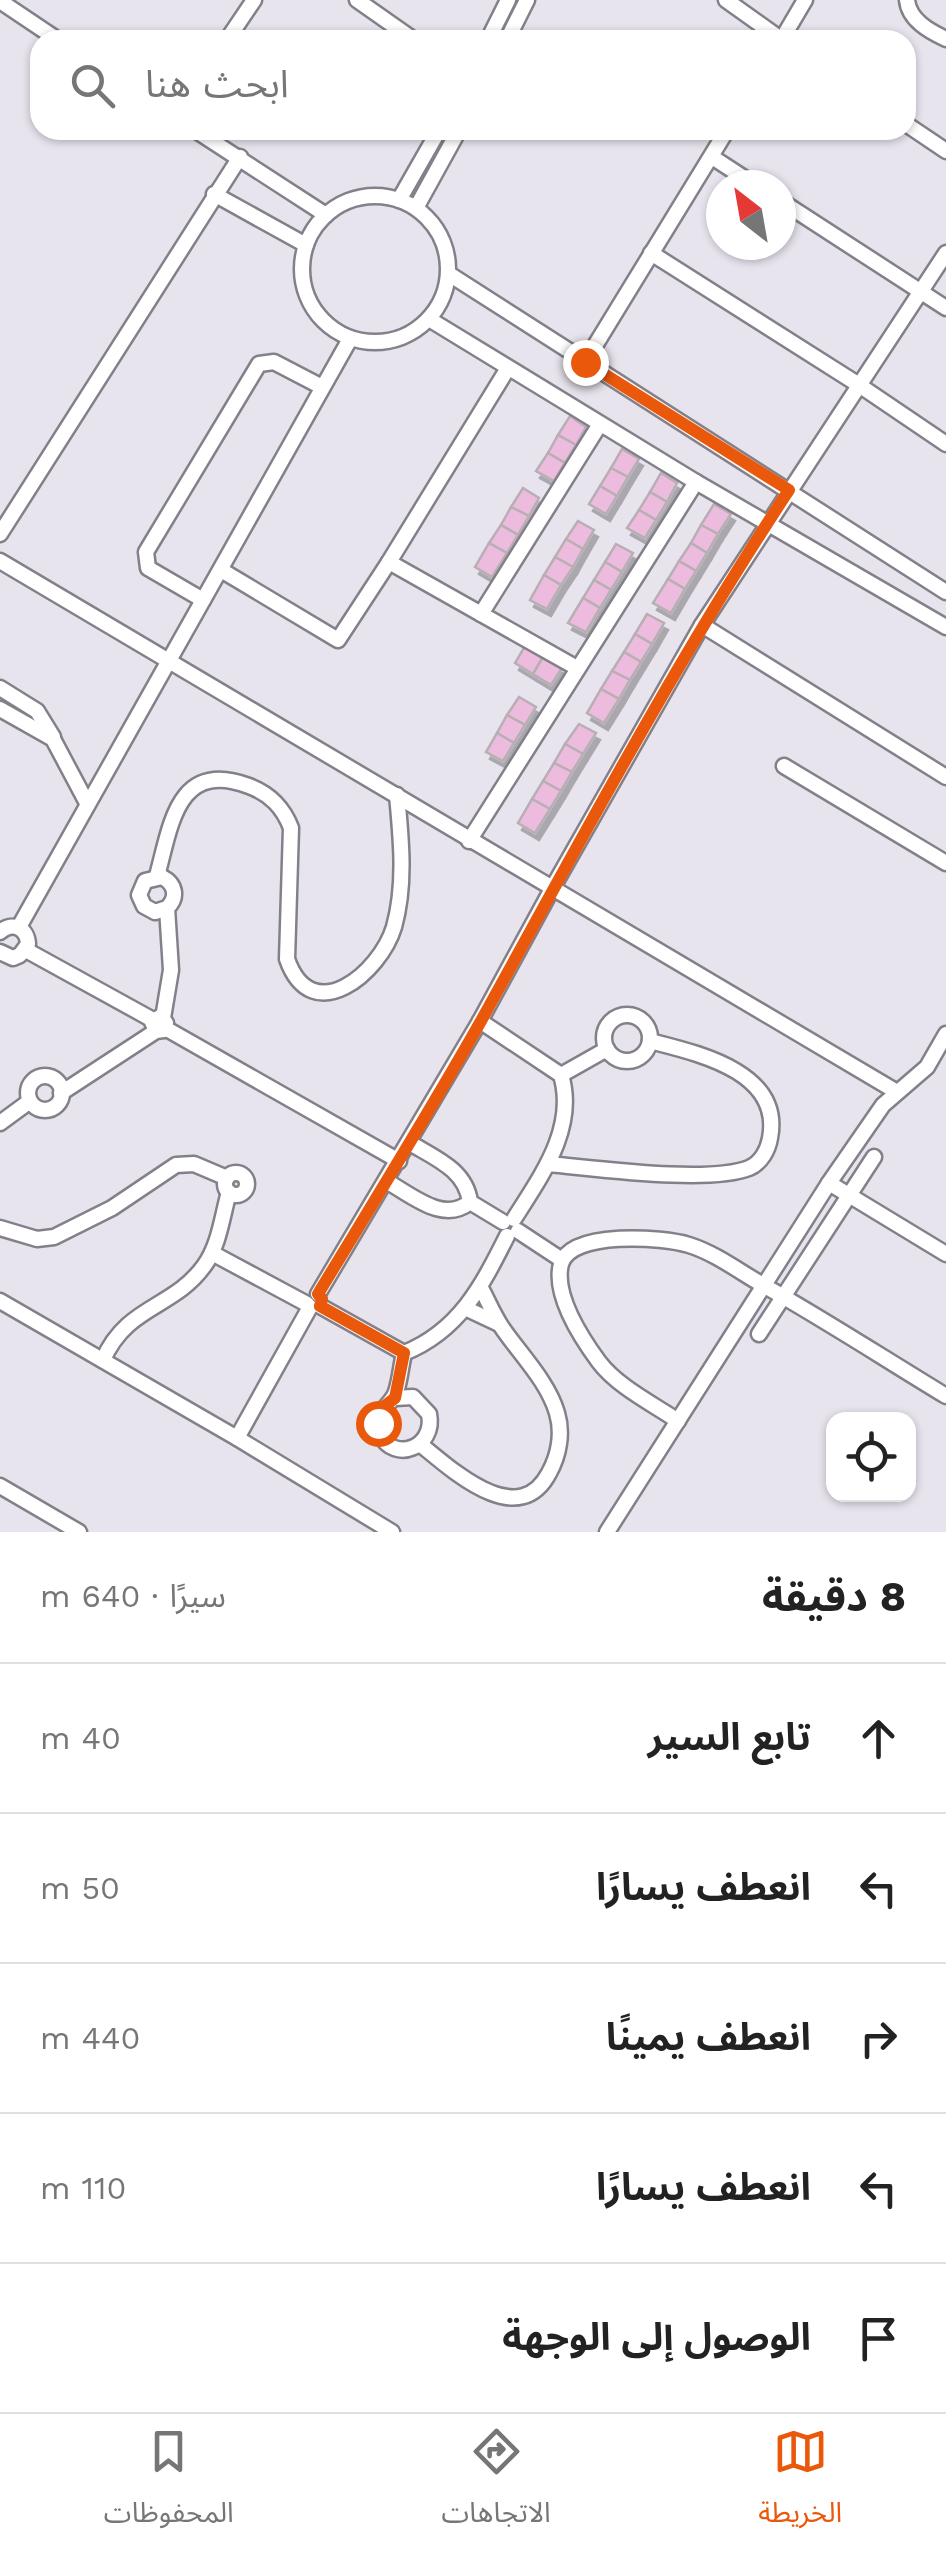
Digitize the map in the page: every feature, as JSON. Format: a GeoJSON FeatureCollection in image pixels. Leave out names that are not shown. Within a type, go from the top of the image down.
{"type":"FeatureCollection","features":[{"type":"Feature","properties":{"kind":"street"},"geometry":{"type":"LineString","coordinates":[[234,30],[254,0]]}},
{"type":"Feature","properties":{"kind":"street"},"geometry":{"type":"LineString","coordinates":[[358,0],[400,30]]}},
{"type":"Feature","properties":{"kind":"street"},"geometry":{"type":"LineString","coordinates":[[493,30],[508,0]]}},
{"type":"Feature","properties":{"kind":"street"},"geometry":{"type":"LineString","coordinates":[[512,30],[527,0]]}},
{"type":"Feature","properties":{"kind":"street"},"geometry":{"type":"LineString","coordinates":[[726,0],[768,30]]}},
{"type":"Feature","properties":{"kind":"street"},"geometry":{"type":"LineString","coordinates":[[786,30],[804,0]]}},
{"type":"Feature","properties":{"kind":"street"},"geometry":{"type":"LineString","coordinates":[[908,0],[908,10],[918,22],[946,40]]}},
{"type":"Feature","properties":{"kind":"street"},"geometry":{"type":"LineString","coordinates":[[0,1],[43,30]]}},
{"type":"Feature","properties":{"kind":"street"},"geometry":{"type":"LineString","coordinates":[[916,131],[946,151]]}},
{"type":"Feature","properties":{"kind":"street"},"geometry":{"type":"LineString","coordinates":[[211,140],[326,215]]}},
{"type":"Feature","properties":{"kind":"street"},"geometry":{"type":"LineString","coordinates":[[399,200],[432,140]]}},
{"type":"Feature","properties":{"kind":"street"},"geometry":{"type":"LineString","coordinates":[[416,208],[453,140]]}},
{"type":"Feature","properties":{"kind":"street"},"geometry":{"type":"LineString","coordinates":[[585,362],[721,140]]}},
{"type":"Feature","properties":{"kind":"street"},"geometry":{"type":"LineString","coordinates":[[712,157],[732,170]]}},
{"type":"Feature","properties":{"kind":"street"},"geometry":{"type":"LineString","coordinates":[[0,534],[240,158]]}},
{"type":"Feature","properties":{"kind":"street"},"geometry":{"type":"LineString","coordinates":[[214,194],[306,245]]}},
{"type":"Feature","properties":{"kind":"street"},"geometry":{"type":"LineString","coordinates":[[380,196],[416,208],[441,237],[449,274],[443,298],[430,319],[412,333],[392,341],[371,343],[350,339],[330,328],[314,311],[304,290],[301,268],[306,245],[326,215],[360,197],[380,196]]}},
{"type":"Feature","properties":{"kind":"street"},"geometry":{"type":"LineString","coordinates":[[796,212],[946,308]]}},
{"type":"Feature","properties":{"kind":"street"},"geometry":{"type":"LineString","coordinates":[[652,253],[946,444]]}},
{"type":"Feature","properties":{"kind":"street"},"geometry":{"type":"LineString","coordinates":[[237,1438],[480,1021],[702,625],[946,253]]}},
{"type":"Feature","properties":{"kind":"street"},"geometry":{"type":"LineString","coordinates":[[449,274],[946,592]]}},
{"type":"Feature","properties":{"kind":"street"},"geometry":{"type":"LineString","coordinates":[[430,319],[696,482],[946,628]]}},
{"type":"Feature","properties":{"kind":"street"},"geometry":{"type":"LineString","coordinates":[[19,928],[350,339]]}},
{"type":"Feature","properties":{"kind":"street"},"geometry":{"type":"LineString","coordinates":[[204,600],[148,568],[146,552],[260,364],[274,362],[322,388]]}},
{"type":"Feature","properties":{"kind":"street"},"geometry":{"type":"LineString","coordinates":[[221,570],[338,640],[508,368]]}},
{"type":"Feature","properties":{"kind":"street"},"geometry":{"type":"LineString","coordinates":[[481,614],[600,424]]}},
{"type":"Feature","properties":{"kind":"street"},"geometry":{"type":"LineString","coordinates":[[468,841],[696,482]]}},
{"type":"Feature","properties":{"kind":"street"},"geometry":{"type":"LineString","coordinates":[[0,562],[897,1092]]}},
{"type":"Feature","properties":{"kind":"street"},"geometry":{"type":"LineString","coordinates":[[389,562],[577,668]]}},
{"type":"Feature","properties":{"kind":"street"},"geometry":{"type":"LineString","coordinates":[[702,625],[946,776]]}},
{"type":"Feature","properties":{"kind":"street"},"geometry":{"type":"LineString","coordinates":[[0,688],[38,711],[87,803]]}},
{"type":"Feature","properties":{"kind":"street"},"geometry":{"type":"LineString","coordinates":[[0,709],[54,738]]}},
{"type":"Feature","properties":{"kind":"street"},"geometry":{"type":"LineString","coordinates":[[784,766],[946,863]]}},
{"type":"Feature","properties":{"kind":"street"},"geometry":{"type":"LineString","coordinates":[[167,908],[152,911],[140,898],[143,883],[156,876],[175,810],[195,786],[216,778],[235,780],[265,793],[282,809],[291,828],[287,959],[294,976],[306,988],[317,994],[331,993],[374,962],[394,927],[402,845],[397,795]]}},
{"type":"Feature","properties":{"kind":"street"},"geometry":{"type":"LineString","coordinates":[[61,1093],[159,1024],[172,946],[167,908],[174,889],[167,880],[156,876]]}},
{"type":"Feature","properties":{"kind":"street"},"geometry":{"type":"LineString","coordinates":[[0,932],[6,927],[19,928],[28,937],[26,950],[14,958],[2,958]]}},
{"type":"Feature","properties":{"kind":"street"},"geometry":{"type":"LineString","coordinates":[[26,950],[398,1161]]}},
{"type":"Feature","properties":{"kind":"street"},"geometry":{"type":"LineString","coordinates":[[623,1014],[634,1015],[650,1030],[650,1041],[642,1055],[632,1060],[615,1058],[607,1049],[606,1028],[623,1014]]}},
{"type":"Feature","properties":{"kind":"street"},"geometry":{"type":"LineString","coordinates":[[404,1353],[436,1337],[481,1288],[510,1227],[548,1164],[564,1120],[566,1099],[561,1075],[480,1021]]}},
{"type":"Feature","properties":{"kind":"street"},"geometry":{"type":"LineString","coordinates":[[607,1532],[829,1183],[883,1105],[927,1066],[946,1034]]}},
{"type":"Feature","properties":{"kind":"street"},"geometry":{"type":"LineString","coordinates":[[548,1164],[702,1174],[746,1170],[759,1162],[767,1149],[771,1128],[766,1104],[755,1088],[742,1075],[713,1058],[650,1041]]}},
{"type":"Feature","properties":{"kind":"street"},"geometry":{"type":"LineString","coordinates":[[561,1075],[607,1049]]}},
{"type":"Feature","properties":{"kind":"street"},"geometry":{"type":"LineString","coordinates":[[40,1077],[54,1078],[61,1093],[59,1102],[50,1108],[38,1108],[30,1101],[29,1086],[40,1077]]}},
{"type":"Feature","properties":{"kind":"street"},"geometry":{"type":"LineString","coordinates":[[0,1123],[30,1101]]}},
{"type":"Feature","properties":{"kind":"street"},"geometry":{"type":"LineString","coordinates":[[410,1143],[460,1176],[470,1202],[562,1260]]}},
{"type":"Feature","properties":{"kind":"street"},"geometry":{"type":"LineString","coordinates":[[759,1334],[874,1157]]}},
{"type":"Feature","properties":{"kind":"street"},"geometry":{"type":"LineString","coordinates":[[0,1228],[37,1239],[54,1237],[112,1208],[176,1165],[194,1164],[228,1185],[212,1253],[188,1283],[117,1333],[103,1360]]}},
{"type":"Feature","properties":{"kind":"street"},"geometry":{"type":"LineString","coordinates":[[386,1181],[443,1211],[458,1210],[470,1202]]}},
{"type":"Feature","properties":{"kind":"street"},"geometry":{"type":"LineString","coordinates":[[829,1183],[946,1254]]}},
{"type":"Feature","properties":{"kind":"street"},"geometry":{"type":"LineString","coordinates":[[562,1260],[592,1243],[617,1238],[676,1242],[704,1251],[946,1396]]}},
{"type":"Feature","properties":{"kind":"street"},"geometry":{"type":"LineString","coordinates":[[212,1253],[404,1353]]}},
{"type":"Feature","properties":{"kind":"street"},"geometry":{"type":"LineString","coordinates":[[562,1260],[561,1282],[568,1308],[599,1361],[678,1422]]}},
{"type":"Feature","properties":{"kind":"street"},"geometry":{"type":"LineString","coordinates":[[420,1444],[470,1483],[496,1496],[525,1495],[542,1484],[558,1452],[559,1418],[540,1380],[499,1324],[481,1288]]}},
{"type":"Feature","properties":{"kind":"street"},"geometry":{"type":"LineString","coordinates":[[0,1301],[392,1532]]}},
{"type":"Feature","properties":{"kind":"street"},"geometry":{"type":"LineString","coordinates":[[465,1308],[499,1324]]}},
{"type":"Feature","properties":{"kind":"street"},"geometry":{"type":"LineString","coordinates":[[395,1398],[413,1398],[428,1409],[430,1428],[420,1444],[400,1449],[382,1438],[378,1423],[380,1412],[395,1398],[404,1353]]}},
{"type":"Feature","properties":{"kind":"street"},"geometry":{"type":"LineString","coordinates":[[0,1486],[79,1532]]}},
{"type":"Feature","properties":{"kind":"building"},"geometry":{"type":"Polygon","coordinates":[[[570,416],[586,427],[576,445],[558,435],[570,416]]]}},
{"type":"Feature","properties":{"kind":"building"},"geometry":{"type":"Polygon","coordinates":[[[558,435],[576,445],[565,463],[548,453],[558,435]]]}},
{"type":"Feature","properties":{"kind":"building"},"geometry":{"type":"Polygon","coordinates":[[[622,449],[639,459],[628,477],[611,468],[622,449]]]}},
{"type":"Feature","properties":{"kind":"building"},"geometry":{"type":"Polygon","coordinates":[[[548,453],[565,463],[554,481],[536,471],[548,453]]]}},
{"type":"Feature","properties":{"kind":"building"},"geometry":{"type":"Polygon","coordinates":[[[611,468],[628,477],[617,496],[600,486],[611,468]]]}},
{"type":"Feature","properties":{"kind":"building"},"geometry":{"type":"Polygon","coordinates":[[[661,473],[677,483],[667,502],[650,492],[661,473]]]}},
{"type":"Feature","properties":{"kind":"building"},"geometry":{"type":"Polygon","coordinates":[[[600,486],[617,496],[606,514],[589,504],[600,486]]]}},
{"type":"Feature","properties":{"kind":"building"},"geometry":{"type":"Polygon","coordinates":[[[523,488],[539,498],[529,516],[511,507],[523,488]]]}},
{"type":"Feature","properties":{"kind":"building"},"geometry":{"type":"Polygon","coordinates":[[[650,492],[667,502],[656,520],[639,510],[650,492]]]}},
{"type":"Feature","properties":{"kind":"building"},"geometry":{"type":"Polygon","coordinates":[[[714,504],[731,514],[718,534],[701,525],[714,504]]]}},
{"type":"Feature","properties":{"kind":"building"},"geometry":{"type":"Polygon","coordinates":[[[511,507],[529,516],[518,535],[501,525],[511,507]]]}},
{"type":"Feature","properties":{"kind":"building"},"geometry":{"type":"Polygon","coordinates":[[[639,510],[656,520],[645,538],[627,528],[639,510]]]}},
{"type":"Feature","properties":{"kind":"building"},"geometry":{"type":"Polygon","coordinates":[[[578,521],[594,530],[583,549],[566,539],[578,521]]]}},
{"type":"Feature","properties":{"kind":"building"},"geometry":{"type":"Polygon","coordinates":[[[501,525],[518,535],[507,553],[489,543],[501,525]]]}},
{"type":"Feature","properties":{"kind":"building"},"geometry":{"type":"Polygon","coordinates":[[[701,525],[718,534],[707,553],[691,543],[701,525]]]}},
{"type":"Feature","properties":{"kind":"building"},"geometry":{"type":"Polygon","coordinates":[[[566,539],[583,549],[573,567],[555,557],[566,539]]]}},
{"type":"Feature","properties":{"kind":"building"},"geometry":{"type":"Polygon","coordinates":[[[489,543],[507,553],[492,577],[475,567],[489,543]]]}},
{"type":"Feature","properties":{"kind":"building"},"geometry":{"type":"Polygon","coordinates":[[[691,543],[707,553],[696,571],[679,561],[691,543]]]}},
{"type":"Feature","properties":{"kind":"building"},"geometry":{"type":"Polygon","coordinates":[[[616,544],[633,553],[622,572],[605,562],[616,544]]]}},
{"type":"Feature","properties":{"kind":"building"},"geometry":{"type":"Polygon","coordinates":[[[555,557],[573,567],[561,585],[544,575],[555,557]]]}},
{"type":"Feature","properties":{"kind":"building"},"geometry":{"type":"Polygon","coordinates":[[[679,561],[696,571],[685,589],[668,579],[679,561]]]}},
{"type":"Feature","properties":{"kind":"building"},"geometry":{"type":"Polygon","coordinates":[[[605,562],[622,572],[611,590],[594,580],[605,562]]]}},
{"type":"Feature","properties":{"kind":"building"},"geometry":{"type":"Polygon","coordinates":[[[544,575],[561,585],[547,609],[530,600],[544,575]]]}},
{"type":"Feature","properties":{"kind":"building"},"geometry":{"type":"Polygon","coordinates":[[[668,579],[685,589],[671,613],[653,603],[668,579]]]}},
{"type":"Feature","properties":{"kind":"building"},"geometry":{"type":"Polygon","coordinates":[[[594,580],[611,590],[600,608],[583,598],[594,580]]]}},
{"type":"Feature","properties":{"kind":"building"},"geometry":{"type":"Polygon","coordinates":[[[583,598],[600,608],[586,632],[568,623],[583,598]]]}},
{"type":"Feature","properties":{"kind":"building"},"geometry":{"type":"Polygon","coordinates":[[[647,614],[664,623],[652,644],[635,634],[647,614]]]}},
{"type":"Feature","properties":{"kind":"building"},"geometry":{"type":"Polygon","coordinates":[[[635,634],[652,644],[641,662],[624,652],[635,634]]]}},
{"type":"Feature","properties":{"kind":"building"},"geometry":{"type":"Polygon","coordinates":[[[525,646],[543,657],[533,674],[515,663],[525,646]]]}},
{"type":"Feature","properties":{"kind":"building"},"geometry":{"type":"Polygon","coordinates":[[[624,652],[641,662],[630,680],[612,671],[624,652]]]}},
{"type":"Feature","properties":{"kind":"building"},"geometry":{"type":"Polygon","coordinates":[[[543,657],[562,668],[551,685],[533,674],[543,657]]]}},
{"type":"Feature","properties":{"kind":"building"},"geometry":{"type":"Polygon","coordinates":[[[612,671],[630,680],[619,699],[601,689],[612,671]]]}},
{"type":"Feature","properties":{"kind":"building"},"geometry":{"type":"Polygon","coordinates":[[[601,689],[619,699],[604,723],[587,713],[601,689]]]}},
{"type":"Feature","properties":{"kind":"building"},"geometry":{"type":"Polygon","coordinates":[[[519,697],[536,707],[525,725],[507,715],[519,697]]]}},
{"type":"Feature","properties":{"kind":"building"},"geometry":{"type":"Polygon","coordinates":[[[507,715],[525,725],[514,743],[497,733],[507,715]]]}},
{"type":"Feature","properties":{"kind":"building"},"geometry":{"type":"Polygon","coordinates":[[[579,724],[596,733],[583,754],[565,744],[579,724]]]}},
{"type":"Feature","properties":{"kind":"building"},"geometry":{"type":"Polygon","coordinates":[[[497,733],[514,743],[503,761],[486,752],[497,733]]]}},
{"type":"Feature","properties":{"kind":"building"},"geometry":{"type":"Polygon","coordinates":[[[565,744],[583,754],[572,772],[554,763],[565,744]]]}},
{"type":"Feature","properties":{"kind":"building"},"geometry":{"type":"Polygon","coordinates":[[[554,763],[572,772],[561,791],[543,781],[554,763]]]}},
{"type":"Feature","properties":{"kind":"building"},"geometry":{"type":"Polygon","coordinates":[[[543,781],[561,791],[550,809],[532,799],[543,781]]]}},
{"type":"Feature","properties":{"kind":"building"},"geometry":{"type":"Polygon","coordinates":[[[532,799],[550,809],[535,833],[518,823],[532,799]]]}},
{"type":"Feature","properties":{"kind":"route"},"geometry":{"type":"LineString","coordinates":[[378,1423],[382,1408],[395,1398],[404,1353],[320,1306],[322,1299],[318,1294],[410,1143],[702,625],[789,490],[585,362]]}}]}
